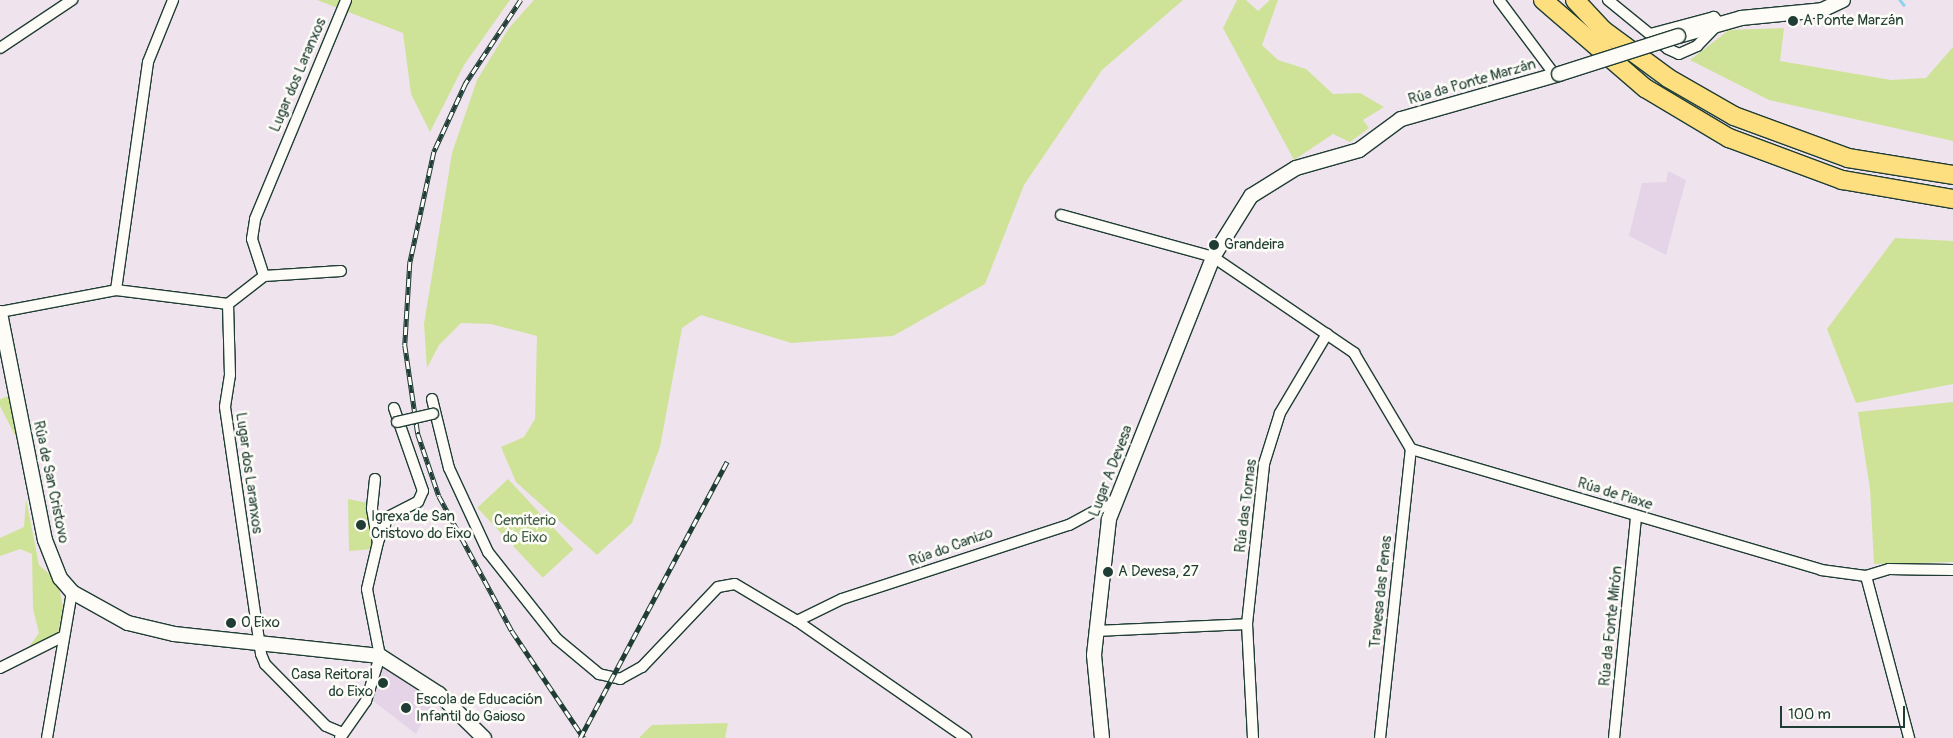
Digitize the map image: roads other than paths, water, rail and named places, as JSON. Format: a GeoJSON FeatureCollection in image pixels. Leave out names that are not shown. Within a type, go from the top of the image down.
{"type":"FeatureCollection","features":[{"type":"Feature","properties":{"kind":"highway"},"geometry":{"type":"LineString","coordinates":[[1543,0],[1645,88],[1729,138],[1842,180],[1953,199]]}},
{"type":"Feature","properties":{"kind":"highway"},"geometry":{"type":"LineString","coordinates":[[1575,0],[1603,30],[1668,78],[1734,116],[1848,158],[1953,175]]}},
{"type":"Feature","properties":{"kind":"street"},"geometry":{"type":"LineString","coordinates":[[0,48],[72,0]]}},
{"type":"Feature","properties":{"kind":"street"},"geometry":{"type":"LineString","coordinates":[[116,290],[148,62],[173,0]]}},
{"type":"Feature","properties":{"kind":"street","name":"Lugar dos Laranxos"},"geometry":{"type":"LineString","coordinates":[[264,276],[252,239],[255,219],[346,0]]}},
{"type":"Feature","properties":{"kind":"street"},"geometry":{"type":"LineString","coordinates":[[1499,0],[1557,74]]}},
{"type":"Feature","properties":{"kind":"street"},"geometry":{"type":"LineString","coordinates":[[1608,0],[1679,54],[1697,46],[1719,23]]}},
{"type":"Feature","properties":{"kind":"street","name":"Rúa da Ponte Marzán"},"geometry":{"type":"LineString","coordinates":[[1213,257],[1251,196],[1296,168],[1358,150],[1401,119],[1422,111],[1507,92],[1557,74],[1719,23],[1816,12],[1841,1]]}},
{"type":"Feature","properties":{"kind":"street","name":"Rúa da Ponte Marzán"},"geometry":{"type":"LineString","coordinates":[[1652,34],[1714,17],[1719,23]]}},
{"type":"Feature","properties":{"kind":"street"},"geometry":{"type":"LineString","coordinates":[[1062,215],[1213,257],[1354,353],[1411,449]]}},
{"type":"Feature","properties":{"kind":"street","name":"Lugar A Devesa"},"geometry":{"type":"LineString","coordinates":[[1102,738],[1094,687],[1095,631],[1104,543],[1115,500],[1213,257]]}},
{"type":"Feature","properties":{"kind":"street"},"geometry":{"type":"LineString","coordinates":[[0,313],[116,290],[228,304],[264,276],[341,271]]}},
{"type":"Feature","properties":{"kind":"street","name":"Lugar dos Laranxos"},"geometry":{"type":"LineString","coordinates":[[228,304],[230,374],[225,407],[265,664],[326,726],[340,735]]}},
{"type":"Feature","properties":{"kind":"street","name":"Rúa de San Cristovo"},"geometry":{"type":"LineString","coordinates":[[0,313],[44,540],[60,578],[72,592],[128,623],[174,634],[380,656],[439,694],[484,738]]}},
{"type":"Feature","properties":{"kind":"street","name":"Rúa das Tornas"},"geometry":{"type":"LineString","coordinates":[[1253,738],[1247,624],[1264,464],[1280,413],[1327,334]]}},
{"type":"Feature","properties":{"kind":"street"},"geometry":{"type":"LineString","coordinates":[[432,399],[432,414],[449,468],[488,552],[556,639],[599,674],[620,679],[642,667],[718,586],[735,584],[752,591],[966,738]]}},
{"type":"Feature","properties":{"kind":"street"},"geometry":{"type":"LineString","coordinates":[[340,735],[354,720],[366,701],[380,656],[367,589],[378,542],[388,517],[418,502],[423,491],[397,422],[394,408]]}},
{"type":"Feature","properties":{"kind":"street"},"geometry":{"type":"LineString","coordinates":[[397,422],[432,414]]}},
{"type":"Feature","properties":{"kind":"street","name":"Rúa de Piaxe"},"geometry":{"type":"LineString","coordinates":[[1411,449],[1821,570],[1866,576],[1888,569],[1953,570]]}},
{"type":"Feature","properties":{"kind":"street","name":"Travesa das Penas"},"geometry":{"type":"LineString","coordinates":[[1380,738],[1411,449]]}},
{"type":"Feature","properties":{"kind":"street"},"geometry":{"type":"LineString","coordinates":[[375,479],[372,510],[378,542]]}},
{"type":"Feature","properties":{"kind":"street","name":"Rúa do Canizo"},"geometry":{"type":"LineString","coordinates":[[797,621],[842,599],[1069,525],[1115,500]]}},
{"type":"Feature","properties":{"kind":"street","name":"Rúa da Fonte Mirón"},"geometry":{"type":"LineString","coordinates":[[1614,738],[1636,516]]}},
{"type":"Feature","properties":{"kind":"street"},"geometry":{"type":"LineString","coordinates":[[1866,576],[1909,738]]}},
{"type":"Feature","properties":{"kind":"street"},"geometry":{"type":"LineString","coordinates":[[47,738],[62,637],[72,592]]}},
{"type":"Feature","properties":{"kind":"street"},"geometry":{"type":"LineString","coordinates":[[1095,631],[1247,624]]}},
{"type":"Feature","properties":{"kind":"street"},"geometry":{"type":"LineString","coordinates":[[0,668],[62,637]]}},
{"type":"Feature","properties":{"kind":"waterway"},"geometry":{"type":"LineString","coordinates":[[1900,0],[1904,5]]}},
{"type":"Feature","properties":{"kind":"railway"},"geometry":{"type":"LineString","coordinates":[[521,0],[466,83],[434,152],[410,263],[405,345],[418,434],[439,496],[512,631],[584,738]]}},
{"type":"Feature","properties":{"kind":"railway"},"geometry":{"type":"LineString","coordinates":[[580,738],[727,462]]}},
{"type":"Feature","properties":{"kind":"place","name":"A Ponte Marzán"},"geometry":{"type":"Point","coordinates":[1793,21]}},
{"type":"Feature","properties":{"kind":"place","name":"Grandeira"},"geometry":{"type":"Point","coordinates":[1214,245]}},
{"type":"Feature","properties":{"kind":"place","name":"Igrexa de San Cristovo do Eixo"},"geometry":{"type":"Point","coordinates":[361,525]}},
{"type":"Feature","properties":{"kind":"place","name":"A Devesa, 27"},"geometry":{"type":"Point","coordinates":[1108,572]}},
{"type":"Feature","properties":{"kind":"place","name":"O Eixo"},"geometry":{"type":"Point","coordinates":[231,623]}},
{"type":"Feature","properties":{"kind":"place","name":"Casa Reitoral do Eixo"},"geometry":{"type":"Point","coordinates":[383,683]}},
{"type":"Feature","properties":{"kind":"place","name":"Escola de Educación Infantil do Gaioso"},"geometry":{"type":"Point","coordinates":[406,708]}},
{"type":"Feature","properties":{"kind":"park label","name":"Cemiterio do Eixo"},"geometry":{"type":"Point","coordinates":[525,528]}}]}
